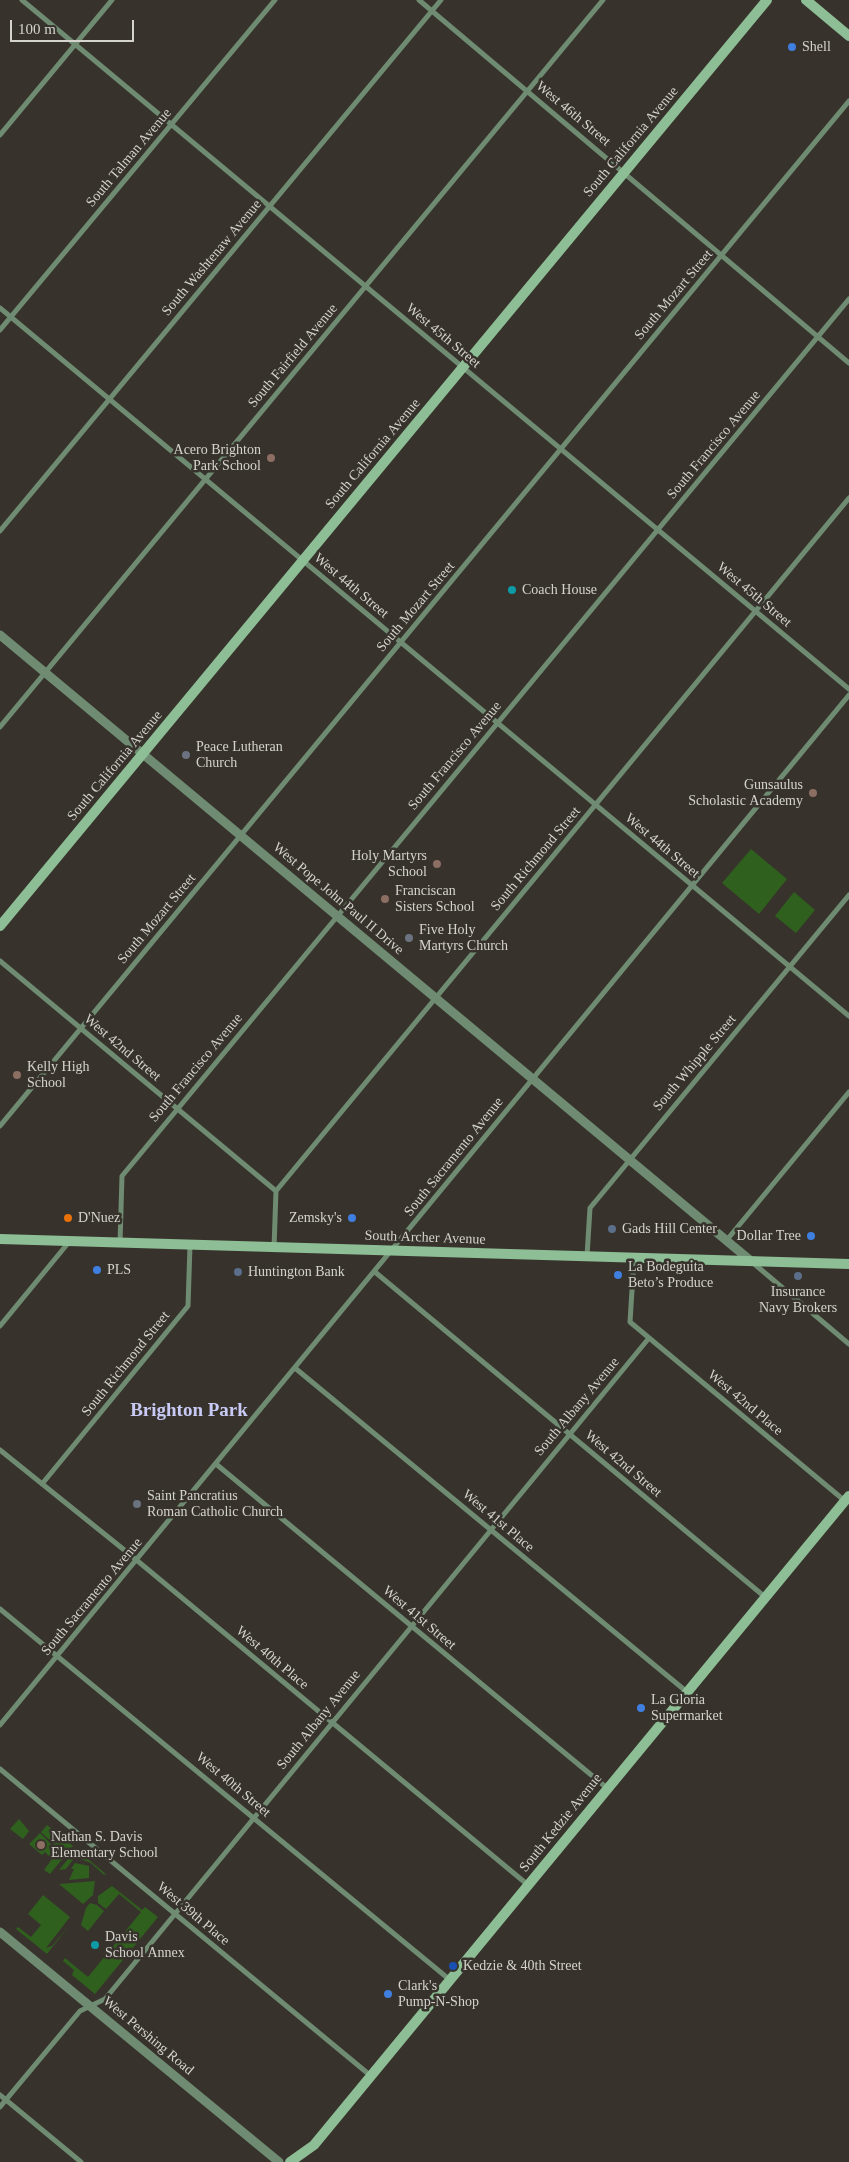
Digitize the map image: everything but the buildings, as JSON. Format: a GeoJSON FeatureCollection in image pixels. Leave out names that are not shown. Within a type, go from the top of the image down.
{"type":"FeatureCollection","features":[{"type":"Feature","properties":{"kind":"main road","name":"South California Avenue"},"geometry":{"type":"LineString","coordinates":[[0,926],[767,0]]}},
{"type":"Feature","properties":{"kind":"main road"},"geometry":{"type":"LineString","coordinates":[[806,0],[849,36]]}},
{"type":"Feature","properties":{"kind":"main road","name":"South Archer Avenue"},"geometry":{"type":"LineString","coordinates":[[0,1239],[849,1264]]}},
{"type":"Feature","properties":{"kind":"main road","name":"South Kedzie Avenue"},"geometry":{"type":"LineString","coordinates":[[290,2162],[314,2145],[847,1498]]}},
{"type":"Feature","properties":{"kind":"street","name":"West 45th Street"},"geometry":{"type":"LineString","coordinates":[[22,0],[849,688]]}},
{"type":"Feature","properties":{"kind":"street"},"geometry":{"type":"LineString","coordinates":[[0,134],[112,0]]}},
{"type":"Feature","properties":{"kind":"street","name":"South Talman Avenue"},"geometry":{"type":"LineString","coordinates":[[0,330],[275,0]]}},
{"type":"Feature","properties":{"kind":"street","name":"West 46th Street"},"geometry":{"type":"LineString","coordinates":[[419,0],[849,362]]}},
{"type":"Feature","properties":{"kind":"street","name":"South Washtenaw Avenue"},"geometry":{"type":"LineString","coordinates":[[0,530],[441,0]]}},
{"type":"Feature","properties":{"kind":"street","name":"South Fairfield Avenue"},"geometry":{"type":"LineString","coordinates":[[0,727],[603,0]]}},
{"type":"Feature","properties":{"kind":"street","name":"South Mozart Street"},"geometry":{"type":"LineString","coordinates":[[0,1126],[849,101]]}},
{"type":"Feature","properties":{"kind":"street","name":"South Francisco Avenue"},"geometry":{"type":"LineString","coordinates":[[120,1243],[122,1176],[849,299]]}},
{"type":"Feature","properties":{"kind":"street","name":"West 44th Street"},"geometry":{"type":"LineString","coordinates":[[0,308],[849,1016]]}},
{"type":"Feature","properties":{"kind":"street","name":"South Richmond Street"},"geometry":{"type":"LineString","coordinates":[[276,1191],[849,498]]}},
{"type":"Feature","properties":{"kind":"street","name":"West Pope John Paul II Drive"},"geometry":{"type":"LineString","coordinates":[[0,635],[751,1262]]}},
{"type":"Feature","properties":{"kind":"street","name":"South Sacramento Avenue"},"geometry":{"type":"LineString","coordinates":[[0,1725],[849,695]]}},
{"type":"Feature","properties":{"kind":"street","name":"South Whipple Street"},"geometry":{"type":"LineString","coordinates":[[587,1257],[590,1208],[849,895]]}},
{"type":"Feature","properties":{"kind":"street","name":"West 42nd Street"},"geometry":{"type":"LineString","coordinates":[[0,961],[276,1191]]}},
{"type":"Feature","properties":{"kind":"street"},"geometry":{"type":"LineString","coordinates":[[726,1241],[849,1092]]}},
{"type":"Feature","properties":{"kind":"street"},"geometry":{"type":"LineString","coordinates":[[274,1248],[276,1191]]}},
{"type":"Feature","properties":{"kind":"street"},"geometry":{"type":"LineString","coordinates":[[0,1326],[69,1242]]}},
{"type":"Feature","properties":{"kind":"street","name":"South Richmond Street"},"geometry":{"type":"LineString","coordinates":[[42,1484],[188,1306],[190,1245]]}},
{"type":"Feature","properties":{"kind":"street","name":"West 42nd Place"},"geometry":{"type":"LineString","coordinates":[[634,1258],[630,1322],[847,1498]]}},
{"type":"Feature","properties":{"kind":"street"},"geometry":{"type":"LineString","coordinates":[[751,1262],[849,1344]]}},
{"type":"Feature","properties":{"kind":"street","name":"West 42nd Street"},"geometry":{"type":"LineString","coordinates":[[375,1272],[765,1597]]}},
{"type":"Feature","properties":{"kind":"street","name":"South Albany Avenue"},"geometry":{"type":"LineString","coordinates":[[0,2108],[80,2011],[105,1999],[649,1338]]}},
{"type":"Feature","properties":{"kind":"street","name":"West 41st Place"},"geometry":{"type":"LineString","coordinates":[[295,1368],[687,1692]]}},
{"type":"Feature","properties":{"kind":"street","name":"West 40th Place"},"geometry":{"type":"LineString","coordinates":[[0,1450],[136,1560],[528,1885]]}},
{"type":"Feature","properties":{"kind":"street","name":"West 41st Street"},"geometry":{"type":"LineString","coordinates":[[216,1464],[607,1788]]}},
{"type":"Feature","properties":{"kind":"street","name":"West 40th Street"},"geometry":{"type":"LineString","coordinates":[[0,1609],[450,1980]]}},
{"type":"Feature","properties":{"kind":"street","name":"West 39th Place"},"geometry":{"type":"LineString","coordinates":[[0,1769],[371,2076]]}},
{"type":"Feature","properties":{"kind":"street","name":"West Pershing Road"},"geometry":{"type":"LineString","coordinates":[[0,1932],[279,2162]]}},
{"type":"Feature","properties":{"kind":"street"},"geometry":{"type":"LineString","coordinates":[[0,2095],[81,2162]]}},
{"type":"Feature","properties":{"kind":"green space"},"geometry":{"type":"Polygon","coordinates":[[[751,849],[787,879],[759,914],[722,883],[751,849]]]}},
{"type":"Feature","properties":{"kind":"green space"},"geometry":{"type":"Polygon","coordinates":[[[794,892],[815,910],[796,933],[775,916],[794,892]]]}},
{"type":"Feature","properties":{"kind":"green space"},"geometry":{"type":"Polygon","coordinates":[[[19,1819],[29,1831],[23,1839],[10,1829],[19,1819]]]}},
{"type":"Feature","properties":{"kind":"green space"},"geometry":{"type":"Polygon","coordinates":[[[47,1825],[73,1846],[65,1855],[41,1832],[47,1825]]]}},
{"type":"Feature","properties":{"kind":"green space"},"geometry":{"type":"Polygon","coordinates":[[[40,1833],[64,1857],[50,1874],[44,1870],[52,1859],[45,1852],[42,1855],[29,1844],[40,1833]]]}},
{"type":"Feature","properties":{"kind":"green space"},"geometry":{"type":"Polygon","coordinates":[[[76,1849],[107,1875],[103,1874],[91,1863],[75,1857],[66,1869],[59,1870],[76,1849]]]}},
{"type":"Feature","properties":{"kind":"green space"},"geometry":{"type":"Polygon","coordinates":[[[75,1863],[89,1866],[89,1878],[69,1880],[74,1869],[71,1869],[75,1863]]]}},
{"type":"Feature","properties":{"kind":"green space"},"geometry":{"type":"Polygon","coordinates":[[[95,1881],[93,1895],[83,1904],[59,1884],[95,1881]]]}},
{"type":"Feature","properties":{"kind":"green space"},"geometry":{"type":"Polygon","coordinates":[[[112,1886],[142,1910],[145,1907],[158,1917],[95,1994],[72,1975],[74,1970],[63,1961],[65,1958],[88,1977],[141,1912],[119,1894],[106,1909],[98,1903],[98,1896],[112,1886]]]}},
{"type":"Feature","properties":{"kind":"green space"},"geometry":{"type":"Polygon","coordinates":[[[43,1895],[70,1917],[46,1948],[52,1946],[69,1926],[47,1954],[16,1929],[18,1927],[31,1937],[41,1925],[28,1914],[43,1895]]]}},
{"type":"Feature","properties":{"kind":"green space"},"geometry":{"type":"Polygon","coordinates":[[[90,1903],[97,1905],[104,1911],[88,1931],[81,1925],[86,1908],[90,1903]]]}},
{"type":"Feature","properties":{"kind":"place","name":"Shell"},"geometry":{"type":"Point","coordinates":[792,47]}},
{"type":"Feature","properties":{"kind":"place","name":"Acero Brighton Park School"},"geometry":{"type":"Point","coordinates":[271,458]}},
{"type":"Feature","properties":{"kind":"place","name":"Coach House"},"geometry":{"type":"Point","coordinates":[512,590]}},
{"type":"Feature","properties":{"kind":"place","name":"Peace Lutheran Church"},"geometry":{"type":"Point","coordinates":[186,755]}},
{"type":"Feature","properties":{"kind":"place","name":"Gunsaulus Scholastic Academy"},"geometry":{"type":"Point","coordinates":[813,793]}},
{"type":"Feature","properties":{"kind":"place","name":"Holy Martyrs School"},"geometry":{"type":"Point","coordinates":[437,864]}},
{"type":"Feature","properties":{"kind":"place","name":"Franciscan Sisters School"},"geometry":{"type":"Point","coordinates":[385,899]}},
{"type":"Feature","properties":{"kind":"place","name":"Five Holy Martyrs Church"},"geometry":{"type":"Point","coordinates":[409,938]}},
{"type":"Feature","properties":{"kind":"place","name":"Kelly High School"},"geometry":{"type":"Point","coordinates":[17,1075]}},
{"type":"Feature","properties":{"kind":"place","name":"D'Nuez"},"geometry":{"type":"Point","coordinates":[68,1218]}},
{"type":"Feature","properties":{"kind":"place","name":"Zemsky's"},"geometry":{"type":"Point","coordinates":[352,1218]}},
{"type":"Feature","properties":{"kind":"place","name":"Gads Hill Center"},"geometry":{"type":"Point","coordinates":[612,1229]}},
{"type":"Feature","properties":{"kind":"place","name":"Dollar Tree"},"geometry":{"type":"Point","coordinates":[811,1236]}},
{"type":"Feature","properties":{"kind":"place","name":"PLS"},"geometry":{"type":"Point","coordinates":[97,1270]}},
{"type":"Feature","properties":{"kind":"place","name":"Huntington Bank"},"geometry":{"type":"Point","coordinates":[238,1272]}},
{"type":"Feature","properties":{"kind":"place","name":"La Bodeguita Beto’s Produce"},"geometry":{"type":"Point","coordinates":[618,1275]}},
{"type":"Feature","properties":{"kind":"place","name":"Insurance Navy Brokers"},"geometry":{"type":"Point","coordinates":[798,1276]}},
{"type":"Feature","properties":{"kind":"place","name":"Saint Pancratius Roman Catholic Church"},"geometry":{"type":"Point","coordinates":[137,1504]}},
{"type":"Feature","properties":{"kind":"place","name":"La Gloria Supermarket"},"geometry":{"type":"Point","coordinates":[641,1708]}},
{"type":"Feature","properties":{"kind":"place","name":"Nathan S. Davis Elementary School"},"geometry":{"type":"Point","coordinates":[41,1845]}},
{"type":"Feature","properties":{"kind":"place","name":"Davis School Annex"},"geometry":{"type":"Point","coordinates":[95,1945]}},
{"type":"Feature","properties":{"kind":"place","name":"Kedzie & 40th Street"},"geometry":{"type":"Point","coordinates":[453,1966]}},
{"type":"Feature","properties":{"kind":"place","name":"Clark's Pump-N-Shop"},"geometry":{"type":"Point","coordinates":[388,1994]}},
{"type":"Feature","properties":{"kind":"district","name":"Brighton Park"},"geometry":{"type":"Point","coordinates":[189,1411]}}]}
